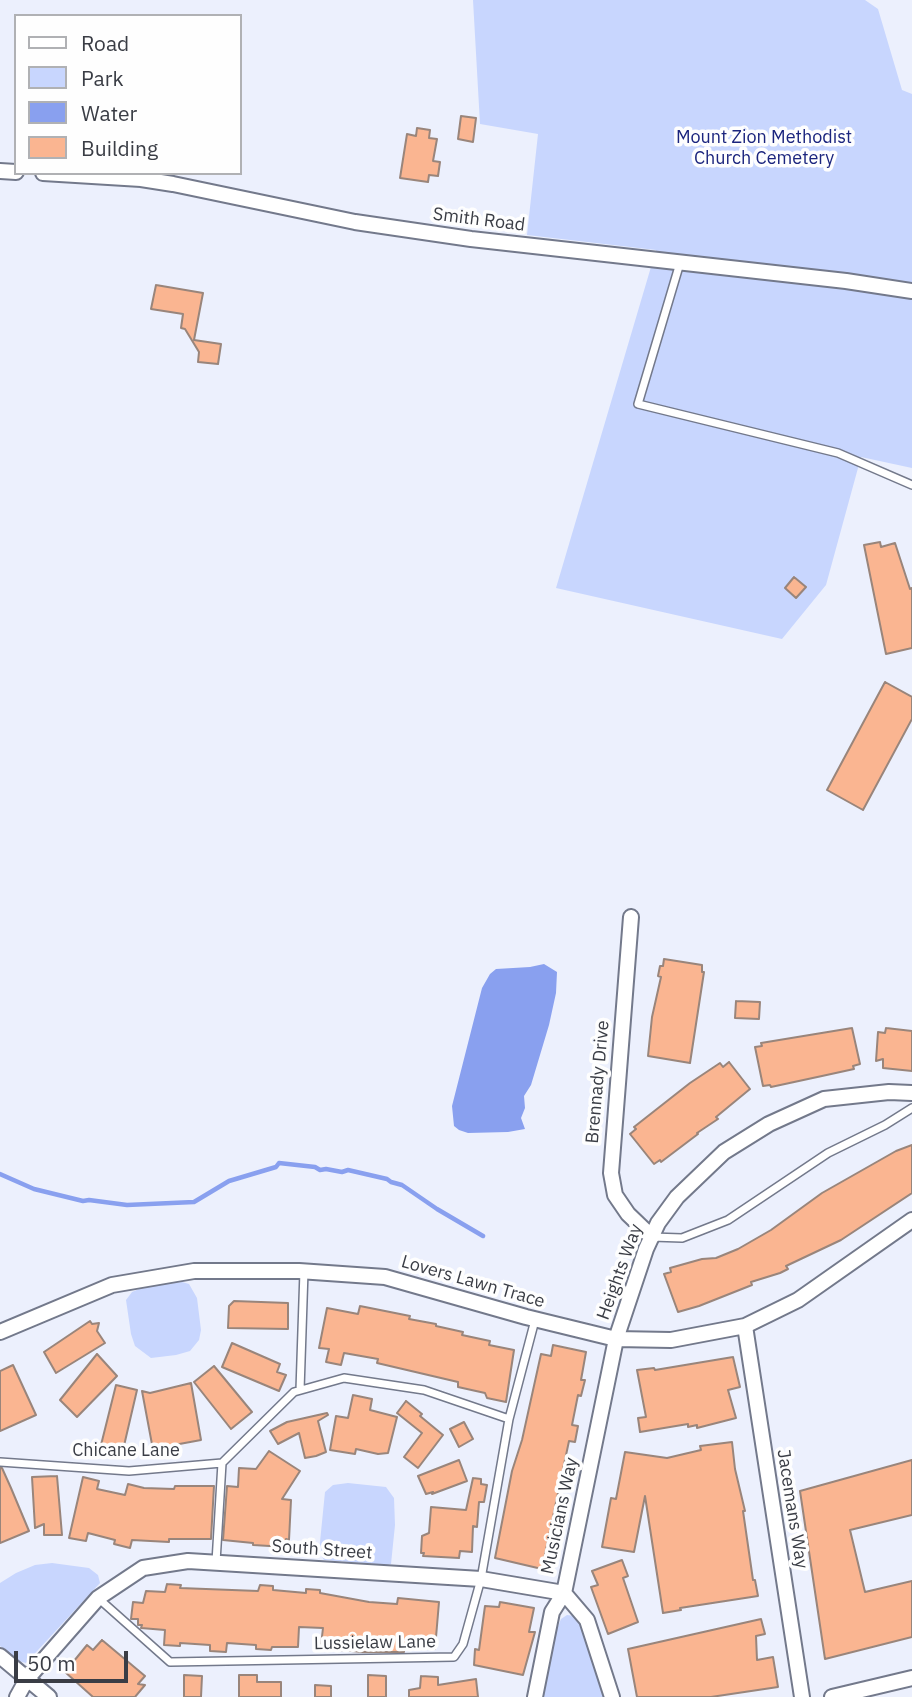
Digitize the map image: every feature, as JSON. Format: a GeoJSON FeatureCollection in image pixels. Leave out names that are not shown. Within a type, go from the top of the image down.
{"type":"FeatureCollection","features":[{"type":"Feature","properties":{"kind":"street","name":"Smith Road"},"geometry":{"type":"LineString","coordinates":[[76,175],[141,179],[382,226],[471,239],[846,281],[912,291]]}},
{"type":"Feature","properties":{"kind":"street","name":"Brennady Drive"},"geometry":{"type":"LineString","coordinates":[[631,917],[611,1173],[615,1195],[628,1214],[652,1237]]}},
{"type":"Feature","properties":{"kind":"street","name":"Heights Way"},"geometry":{"type":"LineString","coordinates":[[616,1339],[658,1223],[677,1197],[724,1152],[769,1124],[824,1099],[889,1092],[912,1094]]}},
{"type":"Feature","properties":{"kind":"street","name":"Lovers Lawn Trace"},"geometry":{"type":"LineString","coordinates":[[0,1332],[112,1285],[194,1271],[304,1271],[385,1277],[536,1320],[616,1339],[671,1340],[745,1326],[798,1300],[912,1220]]}},
{"type":"Feature","properties":{"kind":"street","name":"Jacemans Way"},"geometry":{"type":"LineString","coordinates":[[745,1326],[802,1697]]}},
{"type":"Feature","properties":{"kind":"street","name":"Musicians Way"},"geometry":{"type":"LineString","coordinates":[[535,1697],[552,1612],[564,1593],[616,1339]]}},
{"type":"Feature","properties":{"kind":"street","name":"South Street"},"geometry":{"type":"LineString","coordinates":[[17,1697],[27,1679],[98,1598],[144,1568],[188,1561],[481,1579],[564,1593]]}},
{"type":"Feature","properties":{"kind":"street"},"geometry":{"type":"LineString","coordinates":[[564,1593],[587,1620],[612,1697]]}},
{"type":"Feature","properties":{"kind":"street"},"geometry":{"type":"LineString","coordinates":[[0,1656],[49,1697]]}},
{"type":"Feature","properties":{"kind":"street"},"geometry":{"type":"LineString","coordinates":[[832,1697],[912,1678]]}},
{"type":"Feature","properties":{"kind":"lane"},"geometry":{"type":"LineString","coordinates":[[680,262],[638,404],[838,453],[912,485]]}},
{"type":"Feature","properties":{"kind":"lane"},"geometry":{"type":"LineString","coordinates":[[652,1237],[682,1238],[728,1220],[828,1153],[885,1125],[912,1108]]}},
{"type":"Feature","properties":{"kind":"lane"},"geometry":{"type":"LineString","coordinates":[[300,1391],[304,1271]]}},
{"type":"Feature","properties":{"kind":"lane","name":"Lussielaw Lane"},"geometry":{"type":"LineString","coordinates":[[98,1598],[170,1662],[454,1657],[463,1644],[481,1579],[509,1419],[536,1320]]}},
{"type":"Feature","properties":{"kind":"lane"},"geometry":{"type":"LineString","coordinates":[[216,1563],[222,1463],[294,1392],[344,1378],[424,1390],[509,1419]]}},
{"type":"Feature","properties":{"kind":"lane","name":"Chicane Lane"},"geometry":{"type":"LineString","coordinates":[[0,1462],[129,1471],[222,1463]]}},
{"type":"Feature","properties":{"kind":"green space","name":"Mount Zion Methodist Church Cemetery"},"geometry":{"type":"Polygon","coordinates":[[[473,0],[865,0],[878,9],[902,90],[912,94],[912,468],[861,457],[826,585],[782,639],[556,588],[656,250],[527,235],[538,134],[480,124],[473,0]]]}},
{"type":"Feature","properties":{"kind":"green space"},"geometry":{"type":"Polygon","coordinates":[[[182,1282],[189,1284],[197,1298],[201,1330],[199,1340],[190,1351],[151,1358],[135,1346],[126,1300],[132,1292],[144,1287],[182,1282]]]}},
{"type":"Feature","properties":{"kind":"green space"},"geometry":{"type":"Polygon","coordinates":[[[348,1483],[386,1487],[394,1498],[395,1525],[391,1564],[324,1560],[319,1552],[325,1492],[333,1485],[348,1483]]]}},
{"type":"Feature","properties":{"kind":"green space"},"geometry":{"type":"Polygon","coordinates":[[[52,1563],[89,1568],[98,1575],[100,1583],[26,1663],[19,1661],[0,1646],[0,1583],[35,1565],[52,1563]]]}},
{"type":"Feature","properties":{"kind":"green space"},"geometry":{"type":"Polygon","coordinates":[[[567,1615],[575,1616],[580,1624],[607,1697],[543,1697],[557,1629],[561,1619],[567,1615]]]}},
{"type":"Feature","properties":{"kind":"water"},"geometry":{"type":"Polygon","coordinates":[[[544,964],[557,972],[556,993],[531,1085],[524,1096],[525,1108],[521,1118],[525,1129],[468,1133],[459,1130],[454,1126],[452,1106],[482,988],[496,969],[544,964]]]}},
{"type":"Feature","properties":{"kind":"building"},"geometry":{"type":"Polygon","coordinates":[[[461,116],[476,118],[473,142],[458,139],[461,116]]]}},
{"type":"Feature","properties":{"kind":"building"},"geometry":{"type":"Polygon","coordinates":[[[417,128],[430,130],[429,138],[437,139],[433,161],[440,162],[438,176],[429,175],[428,182],[400,178],[407,134],[416,136],[417,128]]]}},
{"type":"Feature","properties":{"kind":"building"},"geometry":{"type":"Polygon","coordinates":[[[156,285],[203,293],[194,340],[221,344],[218,364],[198,362],[199,352],[185,329],[181,328],[183,314],[151,309],[156,285]]]}},
{"type":"Feature","properties":{"kind":"building"},"geometry":{"type":"Polygon","coordinates":[[[880,542],[881,547],[895,543],[910,589],[912,588],[912,648],[886,654],[864,545],[880,542]]]}},
{"type":"Feature","properties":{"kind":"building"},"geometry":{"type":"Polygon","coordinates":[[[794,577],[806,587],[796,598],[785,588],[794,577]]]}},
{"type":"Feature","properties":{"kind":"building"},"geometry":{"type":"Polygon","coordinates":[[[885,682],[912,697],[912,719],[863,810],[827,790],[885,682]]]}},
{"type":"Feature","properties":{"kind":"building"},"geometry":{"type":"Polygon","coordinates":[[[664,959],[702,965],[704,972],[690,1063],[648,1056],[652,1017],[661,977],[658,976],[664,959]]]}},
{"type":"Feature","properties":{"kind":"building"},"geometry":{"type":"Polygon","coordinates":[[[736,1001],[760,1002],[759,1019],[735,1018],[736,1001]]]}},
{"type":"Feature","properties":{"kind":"building"},"geometry":{"type":"Polygon","coordinates":[[[852,1028],[860,1064],[853,1066],[854,1069],[771,1087],[763,1086],[755,1047],[762,1046],[761,1043],[852,1028]]]}},
{"type":"Feature","properties":{"kind":"building"},"geometry":{"type":"Polygon","coordinates":[[[886,1028],[912,1031],[912,1071],[883,1068],[883,1059],[876,1061],[878,1032],[885,1033],[886,1028]]]}},
{"type":"Feature","properties":{"kind":"building"},"geometry":{"type":"Polygon","coordinates":[[[729,1062],[750,1089],[716,1117],[718,1119],[661,1162],[660,1160],[654,1164],[630,1134],[636,1129],[634,1127],[690,1083],[720,1063],[723,1067],[729,1062]]]}},
{"type":"Feature","properties":{"kind":"building"},"geometry":{"type":"Polygon","coordinates":[[[912,1145],[912,1193],[841,1240],[786,1266],[788,1269],[678,1312],[664,1274],[671,1272],[670,1268],[716,1258],[738,1249],[771,1230],[822,1193],[896,1151],[912,1145]]]}},
{"type":"Feature","properties":{"kind":"building"},"geometry":{"type":"Polygon","coordinates":[[[234,1301],[288,1303],[288,1329],[228,1328],[229,1306],[234,1301]]]}},
{"type":"Feature","properties":{"kind":"building"},"geometry":{"type":"Polygon","coordinates":[[[360,1306],[410,1316],[409,1319],[436,1324],[463,1332],[462,1335],[490,1341],[489,1345],[514,1350],[506,1402],[487,1398],[485,1393],[458,1387],[458,1382],[377,1363],[378,1359],[344,1353],[341,1365],[326,1362],[329,1349],[319,1348],[327,1308],[358,1314],[360,1306]]]}},
{"type":"Feature","properties":{"kind":"building"},"geometry":{"type":"Polygon","coordinates":[[[90,1321],[92,1324],[99,1323],[97,1331],[105,1343],[56,1373],[44,1352],[90,1321]]]}},
{"type":"Feature","properties":{"kind":"building"},"geometry":{"type":"Polygon","coordinates":[[[232,1343],[280,1364],[277,1372],[286,1375],[279,1391],[222,1367],[232,1343]]]}},
{"type":"Feature","properties":{"kind":"building"},"geometry":{"type":"Polygon","coordinates":[[[553,1345],[586,1352],[581,1380],[585,1380],[581,1396],[578,1395],[572,1425],[578,1426],[575,1442],[569,1441],[542,1569],[495,1558],[512,1471],[522,1440],[541,1354],[551,1356],[553,1345]]]}},
{"type":"Feature","properties":{"kind":"building"},"geometry":{"type":"Polygon","coordinates":[[[97,1354],[117,1376],[77,1417],[60,1400],[97,1354]]]}},
{"type":"Feature","properties":{"kind":"building"},"geometry":{"type":"Polygon","coordinates":[[[733,1357],[740,1387],[728,1390],[736,1418],[697,1428],[697,1425],[688,1427],[688,1424],[640,1432],[638,1418],[646,1417],[637,1370],[655,1370],[733,1357]]]}},
{"type":"Feature","properties":{"kind":"building"},"geometry":{"type":"Polygon","coordinates":[[[13,1365],[36,1415],[0,1431],[0,1371],[13,1365]]]}},
{"type":"Feature","properties":{"kind":"building"},"geometry":{"type":"Polygon","coordinates":[[[214,1366],[252,1412],[231,1429],[194,1382],[214,1366]]]}},
{"type":"Feature","properties":{"kind":"building"},"geometry":{"type":"Polygon","coordinates":[[[191,1383],[201,1440],[174,1445],[175,1451],[154,1455],[142,1391],[150,1393],[191,1383]]]}},
{"type":"Feature","properties":{"kind":"building"},"geometry":{"type":"Polygon","coordinates":[[[116,1385],[137,1390],[123,1450],[101,1445],[116,1385]]]}},
{"type":"Feature","properties":{"kind":"building"},"geometry":{"type":"Polygon","coordinates":[[[353,1395],[372,1399],[370,1410],[397,1417],[388,1453],[378,1454],[356,1449],[355,1454],[330,1450],[336,1416],[348,1418],[353,1395]]]}},
{"type":"Feature","properties":{"kind":"building"},"geometry":{"type":"Polygon","coordinates":[[[406,1401],[443,1435],[418,1468],[404,1457],[422,1433],[397,1413],[406,1401]]]}},
{"type":"Feature","properties":{"kind":"building"},"geometry":{"type":"Polygon","coordinates":[[[327,1413],[328,1415],[318,1421],[326,1452],[316,1456],[305,1458],[299,1433],[278,1444],[270,1431],[287,1422],[327,1413]]]}},
{"type":"Feature","properties":{"kind":"building"},"geometry":{"type":"Polygon","coordinates":[[[464,1422],[473,1439],[459,1447],[450,1429],[464,1422]]]}},
{"type":"Feature","properties":{"kind":"building"},"geometry":{"type":"Polygon","coordinates":[[[732,1442],[745,1511],[753,1580],[758,1596],[663,1613],[645,1496],[634,1552],[602,1547],[611,1498],[616,1499],[625,1452],[667,1458],[701,1450],[700,1446],[732,1442]]]}},
{"type":"Feature","properties":{"kind":"building"},"geometry":{"type":"Polygon","coordinates":[[[269,1451],[300,1471],[282,1499],[291,1500],[289,1540],[286,1539],[286,1547],[223,1540],[227,1486],[238,1487],[239,1468],[256,1469],[269,1451]]]}},
{"type":"Feature","properties":{"kind":"building"},"geometry":{"type":"Polygon","coordinates":[[[459,1460],[467,1481],[426,1494],[418,1476],[459,1460]]]}},
{"type":"Feature","properties":{"kind":"building"},"geometry":{"type":"Polygon","coordinates":[[[912,1460],[912,1515],[850,1530],[865,1592],[912,1581],[912,1637],[825,1659],[800,1491],[912,1460]]]}},
{"type":"Feature","properties":{"kind":"building"},"geometry":{"type":"Polygon","coordinates":[[[0,1468],[29,1531],[0,1543],[0,1468]]]}},
{"type":"Feature","properties":{"kind":"building"},"geometry":{"type":"Polygon","coordinates":[[[57,1476],[62,1535],[44,1535],[44,1524],[35,1528],[32,1477],[57,1476]]]}},
{"type":"Feature","properties":{"kind":"building"},"geometry":{"type":"Polygon","coordinates":[[[83,1477],[99,1481],[97,1489],[125,1495],[128,1484],[144,1488],[174,1489],[175,1486],[214,1486],[211,1539],[169,1539],[169,1542],[132,1540],[130,1548],[114,1544],[115,1540],[88,1533],[86,1541],[69,1538],[83,1477]]]}},
{"type":"Feature","properties":{"kind":"building"},"geometry":{"type":"Polygon","coordinates":[[[473,1478],[481,1479],[481,1484],[487,1485],[484,1502],[479,1502],[477,1527],[473,1526],[472,1552],[460,1551],[459,1558],[423,1556],[422,1536],[429,1533],[431,1507],[466,1510],[473,1478]]]}},
{"type":"Feature","properties":{"kind":"building"},"geometry":{"type":"Polygon","coordinates":[[[622,1560],[628,1576],[623,1578],[638,1622],[608,1634],[591,1587],[598,1585],[592,1571],[622,1560]]]}},
{"type":"Feature","properties":{"kind":"building"},"geometry":{"type":"Polygon","coordinates":[[[167,1584],[181,1585],[180,1588],[258,1591],[260,1585],[273,1586],[273,1590],[306,1593],[306,1589],[320,1590],[320,1593],[369,1602],[397,1604],[398,1598],[439,1602],[435,1649],[363,1652],[327,1649],[328,1645],[321,1645],[323,1628],[299,1627],[298,1647],[272,1647],[271,1650],[256,1649],[256,1645],[227,1643],[226,1652],[210,1651],[210,1645],[164,1645],[165,1630],[141,1628],[138,1619],[131,1619],[133,1602],[143,1603],[146,1591],[165,1592],[167,1584]]]}},
{"type":"Feature","properties":{"kind":"building"},"geometry":{"type":"Polygon","coordinates":[[[500,1602],[534,1608],[529,1632],[535,1632],[523,1675],[474,1665],[475,1649],[479,1650],[485,1606],[499,1607],[500,1602]]]}},
{"type":"Feature","properties":{"kind":"building"},"geometry":{"type":"Polygon","coordinates":[[[761,1619],[765,1634],[756,1636],[757,1660],[773,1657],[778,1687],[711,1697],[637,1697],[628,1649],[761,1619]]]}},
{"type":"Feature","properties":{"kind":"building"},"geometry":{"type":"Polygon","coordinates":[[[102,1640],[145,1676],[138,1684],[145,1685],[135,1697],[93,1697],[65,1672],[87,1645],[93,1650],[102,1640]]]}},
{"type":"Feature","properties":{"kind":"building"},"geometry":{"type":"Polygon","coordinates":[[[184,1675],[202,1676],[201,1697],[184,1697],[184,1675]]]}},
{"type":"Feature","properties":{"kind":"building"},"geometry":{"type":"Polygon","coordinates":[[[239,1675],[257,1675],[257,1682],[281,1682],[281,1697],[239,1697],[239,1675]]]}},
{"type":"Feature","properties":{"kind":"building"},"geometry":{"type":"Polygon","coordinates":[[[368,1675],[386,1676],[386,1697],[368,1697],[368,1675]]]}},
{"type":"Feature","properties":{"kind":"building"},"geometry":{"type":"Polygon","coordinates":[[[421,1676],[438,1677],[438,1685],[476,1679],[478,1697],[409,1697],[409,1690],[420,1688],[421,1676]]]}},
{"type":"Feature","properties":{"kind":"building"},"geometry":{"type":"Polygon","coordinates":[[[315,1685],[331,1686],[331,1697],[315,1697],[315,1685]]]}},
{"type":"Feature","properties":{"kind":"waterway"},"geometry":{"type":"LineString","coordinates":[[0,1174],[34,1189],[83,1201],[127,1205],[194,1202],[229,1181],[276,1167],[279,1163],[315,1167],[320,1170],[348,1170],[402,1185],[483,1236]]}}]}
